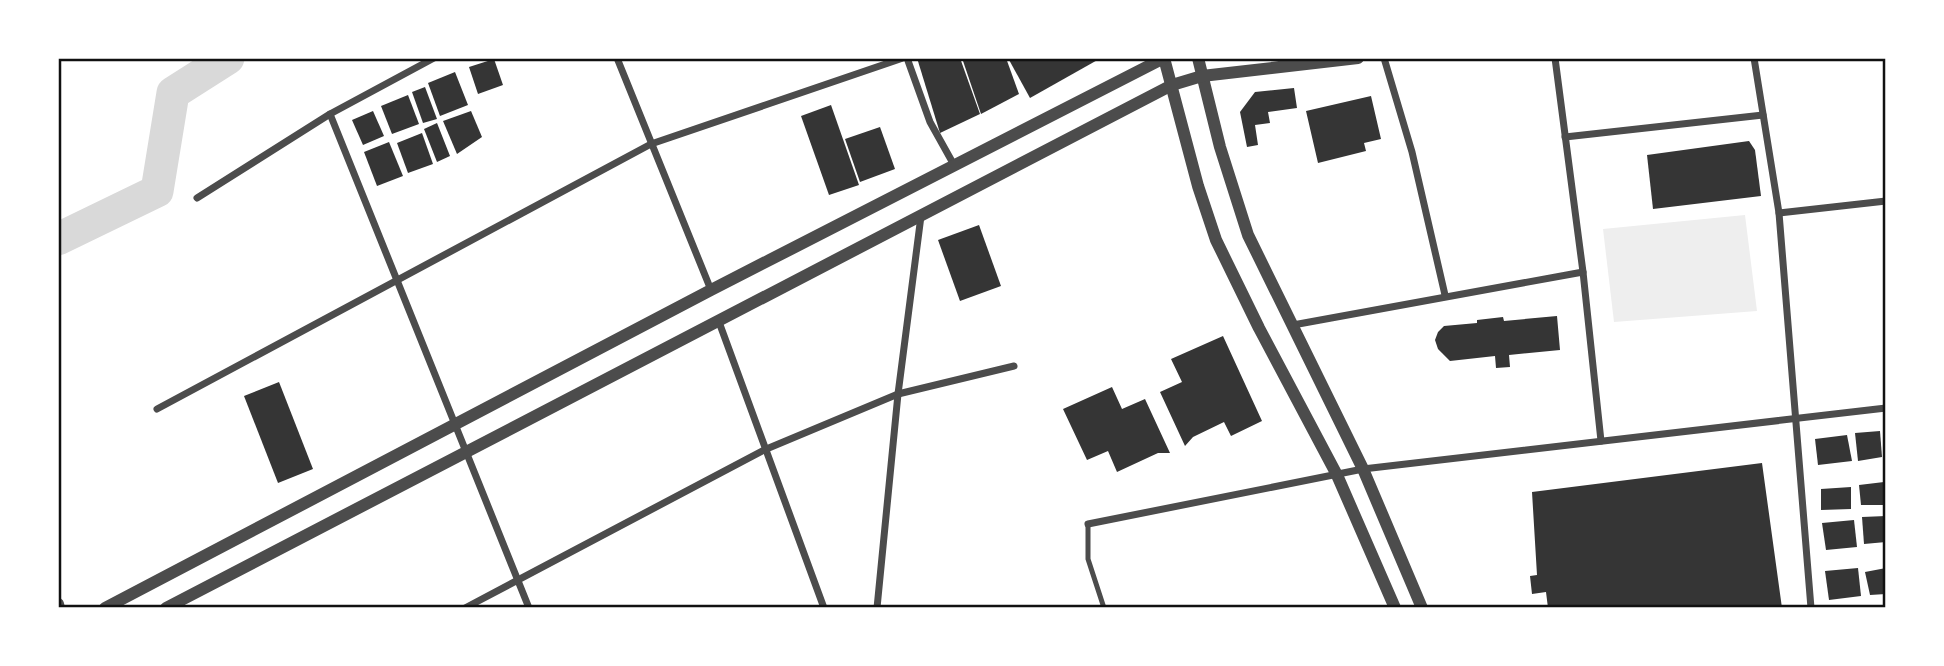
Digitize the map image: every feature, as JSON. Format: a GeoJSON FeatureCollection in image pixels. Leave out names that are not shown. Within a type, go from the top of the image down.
{"type":"FeatureCollection","features":[{"type":"Feature","properties":{"kind":"street"},"geometry":{"type":"LineString","coordinates":[[197,198],[330,114],[434,58]]}},
{"type":"Feature","properties":{"kind":"street"},"geometry":{"type":"LineString","coordinates":[[617,58],[711,290]]}},
{"type":"Feature","properties":{"kind":"street"},"geometry":{"type":"LineString","coordinates":[[157,410],[651,144],[905,58],[930,122],[954,165]]}},
{"type":"Feature","properties":{"kind":"street"},"geometry":{"type":"LineString","coordinates":[[105,608],[711,290],[1164,58],[1198,186],[1216,240],[1337,475],[1395,608]]}},
{"type":"Feature","properties":{"kind":"street"},"geometry":{"type":"LineString","coordinates":[[1198,58],[1220,146],[1248,235],[1363,469],[1422,608]]}},
{"type":"Feature","properties":{"kind":"street"},"geometry":{"type":"LineString","coordinates":[[166,608],[1171,85],[1202,76],[1358,58]]}},
{"type":"Feature","properties":{"kind":"street"},"geometry":{"type":"LineString","coordinates":[[1384,58],[1412,152],[1445,295]]}},
{"type":"Feature","properties":{"kind":"street"},"geometry":{"type":"LineString","coordinates":[[1555,58],[1583,272],[1601,441]]}},
{"type":"Feature","properties":{"kind":"street"},"geometry":{"type":"LineString","coordinates":[[1754,58],[1779,213],[1811,608]]}},
{"type":"Feature","properties":{"kind":"street"},"geometry":{"type":"LineString","coordinates":[[330,114],[529,608]]}},
{"type":"Feature","properties":{"kind":"street"},"geometry":{"type":"LineString","coordinates":[[1565,137],[1763,115]]}},
{"type":"Feature","properties":{"kind":"street"},"geometry":{"type":"LineString","coordinates":[[1779,213],[1886,201]]}},
{"type":"Feature","properties":{"kind":"street"},"geometry":{"type":"LineString","coordinates":[[877,608],[898,394],[921,215]]}},
{"type":"Feature","properties":{"kind":"street"},"geometry":{"type":"LineString","coordinates":[[1293,325],[1445,295],[1583,272]]}},
{"type":"Feature","properties":{"kind":"street"},"geometry":{"type":"LineString","coordinates":[[719,322],[824,608]]}},
{"type":"Feature","properties":{"kind":"street"},"geometry":{"type":"LineString","coordinates":[[465,608],[764,450],[898,394],[1014,366]]}},
{"type":"Feature","properties":{"kind":"street"},"geometry":{"type":"LineString","coordinates":[[1088,524],[1363,469],[1886,408]]}},
{"type":"Feature","properties":{"kind":"lane"},"geometry":{"type":"LineString","coordinates":[[1088,524],[1088,559],[1104,608]]}},
{"type":"Feature","properties":{"kind":"shaded area"},"geometry":{"type":"Polygon","coordinates":[[[1745,215],[1757,311],[1614,322],[1603,229],[1745,215]]]}},
{"type":"Feature","properties":{"kind":"building"},"geometry":{"type":"Polygon","coordinates":[[[917,58],[960,58],[980,114],[940,133],[917,58]]]}},
{"type":"Feature","properties":{"kind":"building"},"geometry":{"type":"Polygon","coordinates":[[[962,58],[1006,58],[1019,94],[981,114],[962,58]]]}},
{"type":"Feature","properties":{"kind":"building"},"geometry":{"type":"Polygon","coordinates":[[[1008,58],[1101,58],[1030,98],[1008,58]]]}},
{"type":"Feature","properties":{"kind":"building"},"geometry":{"type":"Polygon","coordinates":[[[494,59],[503,85],[478,94],[469,67],[494,59]]]}},
{"type":"Feature","properties":{"kind":"building"},"geometry":{"type":"Polygon","coordinates":[[[455,72],[468,105],[440,116],[428,83],[455,72]]]}},
{"type":"Feature","properties":{"kind":"building"},"geometry":{"type":"Polygon","coordinates":[[[425,87],[437,119],[423,123],[412,92],[425,87]]]}},
{"type":"Feature","properties":{"kind":"building"},"geometry":{"type":"Polygon","coordinates":[[[1294,88],[1297,108],[1268,112],[1270,123],[1255,125],[1258,145],[1247,147],[1240,112],[1255,92],[1294,88]]]}},
{"type":"Feature","properties":{"kind":"building"},"geometry":{"type":"Polygon","coordinates":[[[408,95],[419,124],[392,134],[381,106],[408,95]]]}},
{"type":"Feature","properties":{"kind":"building"},"geometry":{"type":"Polygon","coordinates":[[[1371,96],[1381,139],[1364,143],[1366,151],[1318,163],[1306,111],[1371,96]]]}},
{"type":"Feature","properties":{"kind":"building"},"geometry":{"type":"Polygon","coordinates":[[[831,105],[859,185],[829,195],[801,116],[831,105]]]}},
{"type":"Feature","properties":{"kind":"building"},"geometry":{"type":"Polygon","coordinates":[[[373,111],[384,136],[363,145],[352,120],[373,111]]]}},
{"type":"Feature","properties":{"kind":"building"},"geometry":{"type":"Polygon","coordinates":[[[471,111],[482,137],[457,154],[443,121],[471,111]]]}},
{"type":"Feature","properties":{"kind":"building"},"geometry":{"type":"Polygon","coordinates":[[[437,123],[450,156],[437,162],[424,129],[437,123]]]}},
{"type":"Feature","properties":{"kind":"building"},"geometry":{"type":"Polygon","coordinates":[[[880,127],[895,169],[860,182],[845,139],[880,127]]]}},
{"type":"Feature","properties":{"kind":"building"},"geometry":{"type":"Polygon","coordinates":[[[422,133],[433,164],[408,173],[397,143],[422,133]]]}},
{"type":"Feature","properties":{"kind":"building"},"geometry":{"type":"Polygon","coordinates":[[[1749,141],[1755,150],[1761,196],[1653,209],[1647,155],[1749,141]]]}},
{"type":"Feature","properties":{"kind":"building"},"geometry":{"type":"Polygon","coordinates":[[[389,142],[403,176],[377,186],[364,152],[389,142]]]}},
{"type":"Feature","properties":{"kind":"building"},"geometry":{"type":"Polygon","coordinates":[[[979,225],[1001,286],[960,301],[938,240],[979,225]]]}},
{"type":"Feature","properties":{"kind":"building"},"geometry":{"type":"Polygon","coordinates":[[[1557,316],[1560,350],[1509,355],[1510,367],[1496,368],[1495,356],[1450,361],[1438,349],[1435,340],[1444,326],[1503,317],[1504,321],[1557,316]]]}},
{"type":"Feature","properties":{"kind":"building"},"geometry":{"type":"Polygon","coordinates":[[[1223,336],[1262,421],[1231,436],[1224,422],[1193,437],[1185,446],[1160,392],[1182,382],[1171,359],[1223,336]]]}},
{"type":"Feature","properties":{"kind":"building"},"geometry":{"type":"Polygon","coordinates":[[[279,382],[313,469],[278,483],[244,396],[279,382]]]}},
{"type":"Feature","properties":{"kind":"building"},"geometry":{"type":"Polygon","coordinates":[[[1112,387],[1122,409],[1145,399],[1170,453],[1158,453],[1117,472],[1108,451],[1087,460],[1063,409],[1112,387]]]}},
{"type":"Feature","properties":{"kind":"building"},"geometry":{"type":"Polygon","coordinates":[[[1880,431],[1882,457],[1858,461],[1855,433],[1880,431]]]}},
{"type":"Feature","properties":{"kind":"building"},"geometry":{"type":"Polygon","coordinates":[[[1847,435],[1852,461],[1818,465],[1815,439],[1847,435]]]}},
{"type":"Feature","properties":{"kind":"building"},"geometry":{"type":"Polygon","coordinates":[[[1762,463],[1782,608],[1548,608],[1546,592],[1532,594],[1530,576],[1537,575],[1532,492],[1762,463]]]}},
{"type":"Feature","properties":{"kind":"building"},"geometry":{"type":"Polygon","coordinates":[[[1884,482],[1886,505],[1861,505],[1859,485],[1884,482]]]}},
{"type":"Feature","properties":{"kind":"building"},"geometry":{"type":"Polygon","coordinates":[[[1851,487],[1851,509],[1821,510],[1821,489],[1851,487]]]}},
{"type":"Feature","properties":{"kind":"building"},"geometry":{"type":"Polygon","coordinates":[[[1886,516],[1886,542],[1864,544],[1862,517],[1886,516]]]}},
{"type":"Feature","properties":{"kind":"building"},"geometry":{"type":"Polygon","coordinates":[[[1854,520],[1857,547],[1826,550],[1822,523],[1854,520]]]}},
{"type":"Feature","properties":{"kind":"building"},"geometry":{"type":"Polygon","coordinates":[[[1858,568],[1861,596],[1829,600],[1825,571],[1858,568]]]}},
{"type":"Feature","properties":{"kind":"building"},"geometry":{"type":"Polygon","coordinates":[[[1886,568],[1886,594],[1870,595],[1865,572],[1886,568]]]}},
{"type":"Feature","properties":{"kind":"waterway"},"geometry":{"type":"LineString","coordinates":[[58,239],[157,191],[173,93],[228,58]]}}]}
